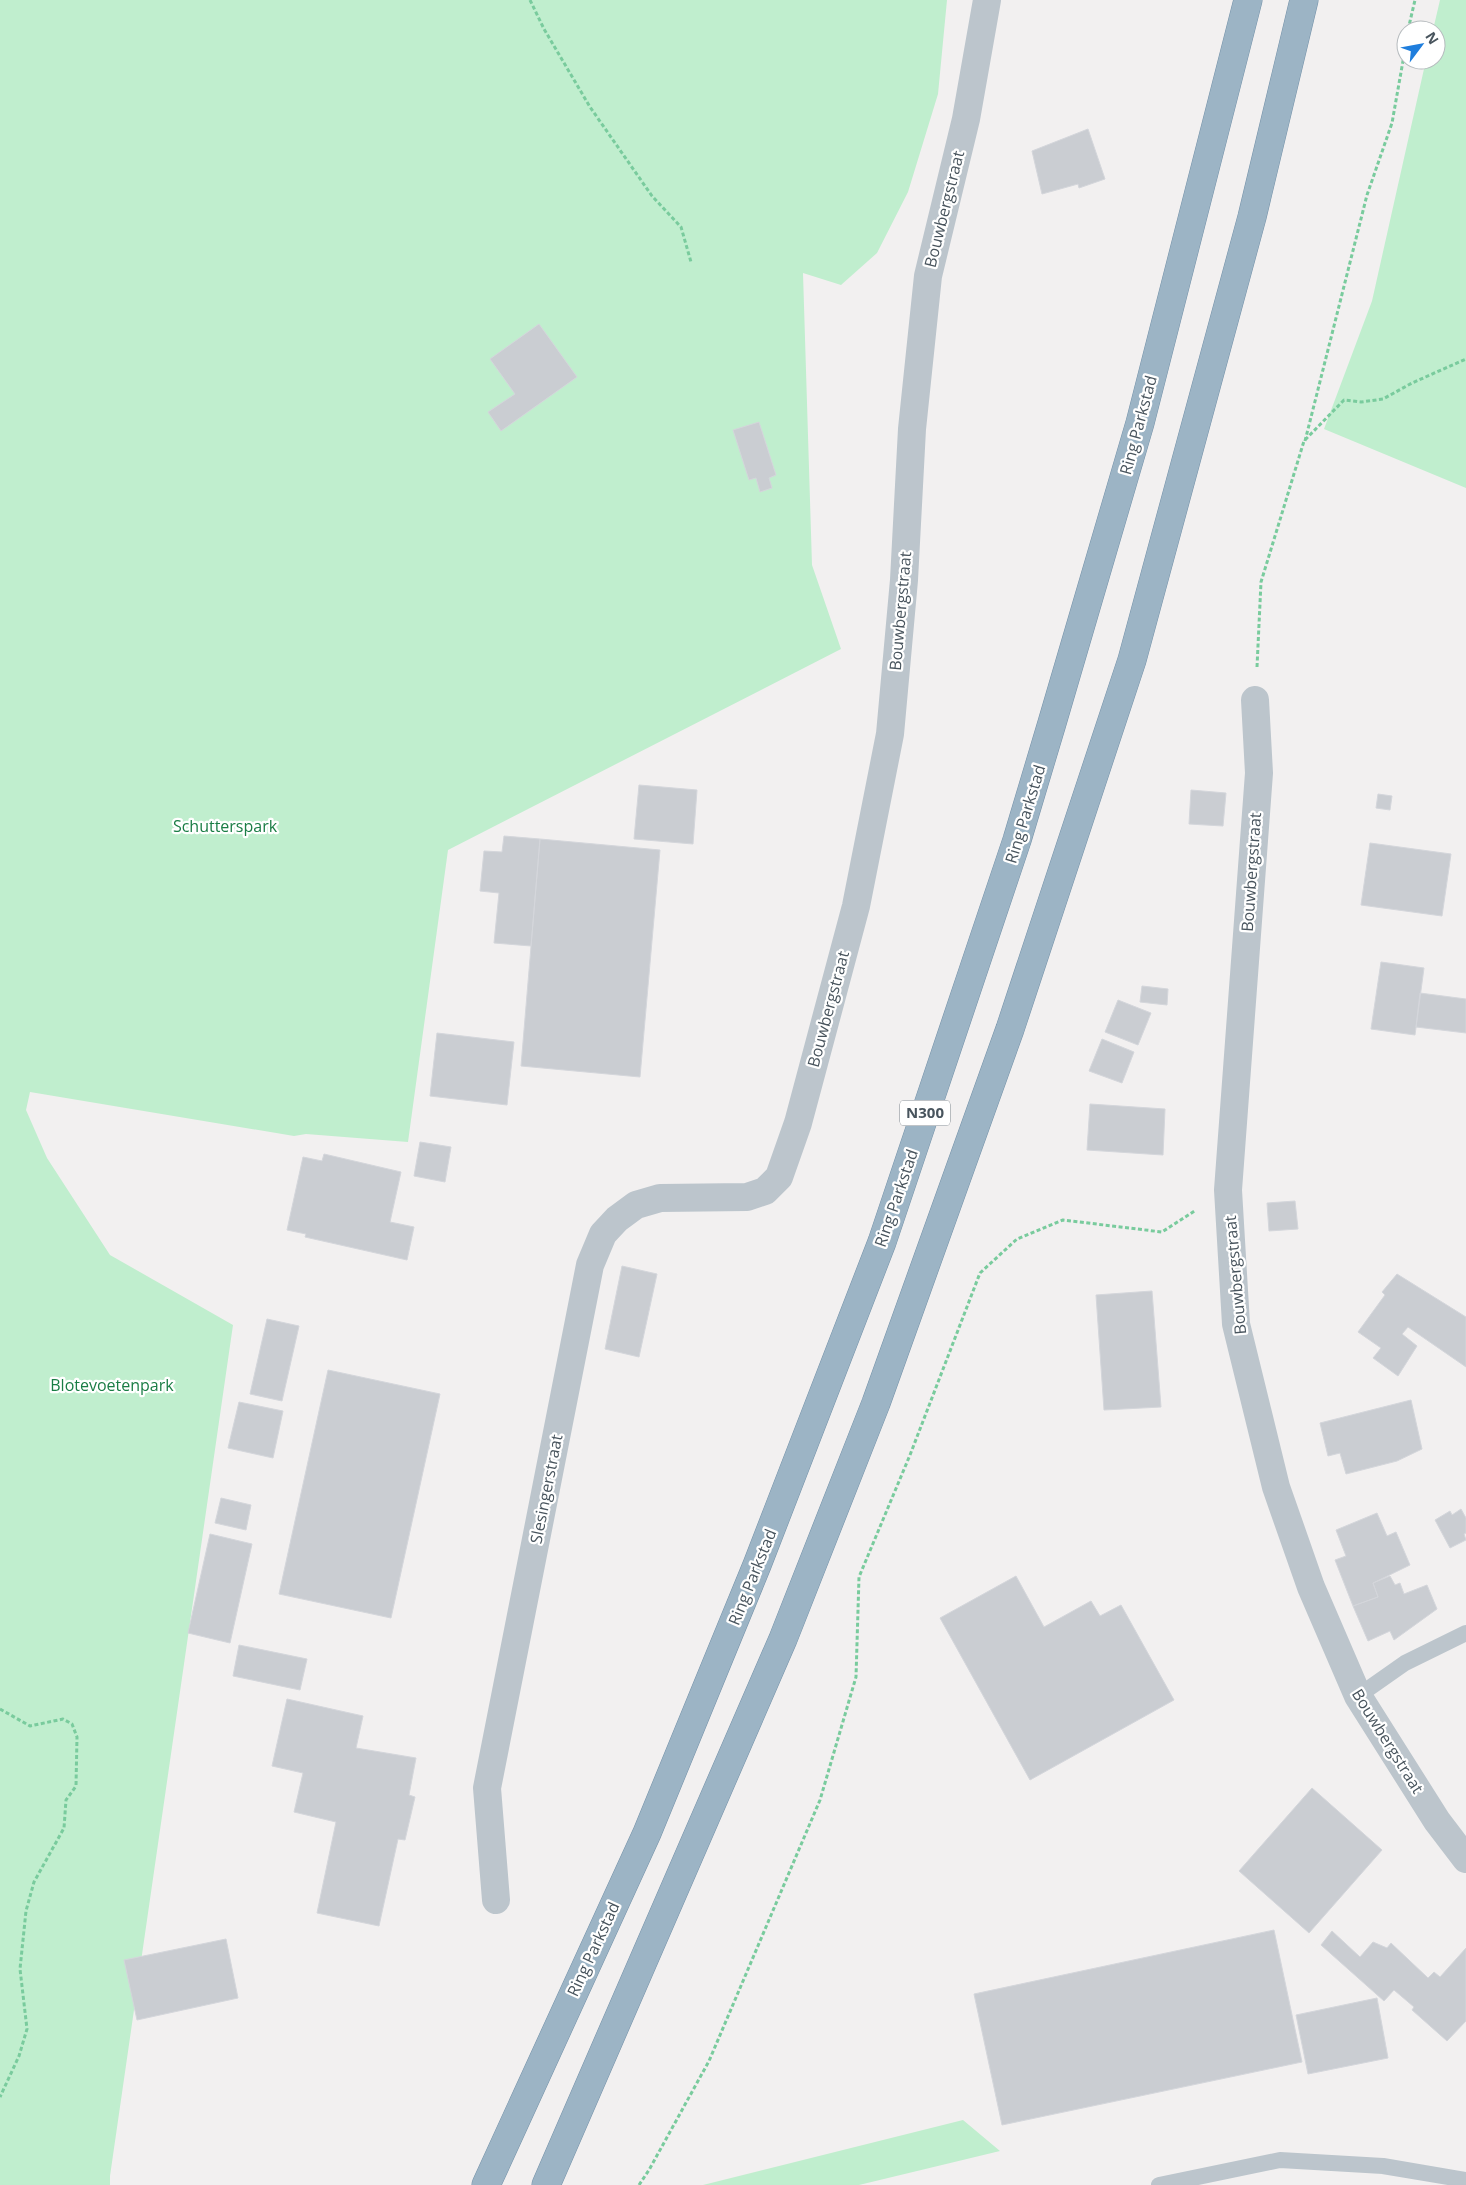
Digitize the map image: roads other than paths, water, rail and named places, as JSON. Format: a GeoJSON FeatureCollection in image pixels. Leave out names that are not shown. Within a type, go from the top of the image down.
{"type":"FeatureCollection","features":[{"type":"Feature","properties":{"kind":"highway","name":"Ring Parkstad"},"geometry":{"type":"LineString","coordinates":[[486,2185],[647,1833],[757,1566],[882,1242],[1018,840],[1050,732],[1140,422],[1248,0]]}},
{"type":"Feature","properties":{"kind":"highway","name":"N300"},"geometry":{"type":"LineString","coordinates":[[546,2185],[783,1639],[876,1403],[1010,1029],[1132,660],[1252,217],[1304,0]]}},
{"type":"Feature","properties":{"kind":"street","name":"Bouwbergstraat"},"geometry":{"type":"LineString","coordinates":[[747,1197],[765,1191],[779,1176],[798,1123],[856,906],[890,734],[904,580],[912,429],[928,276],[966,119],[987,0]]}},
{"type":"Feature","properties":{"kind":"street","name":"Bouwbergstraat"},"geometry":{"type":"LineString","coordinates":[[1255,700],[1259,773],[1228,1190],[1236,1324],[1276,1487],[1312,1587],[1358,1696],[1437,1821],[1466,1860]]}},
{"type":"Feature","properties":{"kind":"street","name":"Slesingerstraat"},"geometry":{"type":"LineString","coordinates":[[496,1900],[487,1788],[590,1265],[603,1234],[617,1219],[636,1205],[660,1198],[747,1197]]}},
{"type":"Feature","properties":{"kind":"lane"},"geometry":{"type":"LineString","coordinates":[[1358,1696],[1405,1662],[1466,1633]]}},
{"type":"Feature","properties":{"kind":"lane"},"geometry":{"type":"LineString","coordinates":[[1159,2185],[1280,2160],[1383,2166],[1466,2180]]}},
{"type":"Feature","properties":{"kind":"park label","name":"Schutterspark"},"geometry":{"type":"Point","coordinates":[225,826]}},
{"type":"Feature","properties":{"kind":"park label","name":"Blotevoetenpark"},"geometry":{"type":"Point","coordinates":[112,1385]}}]}
